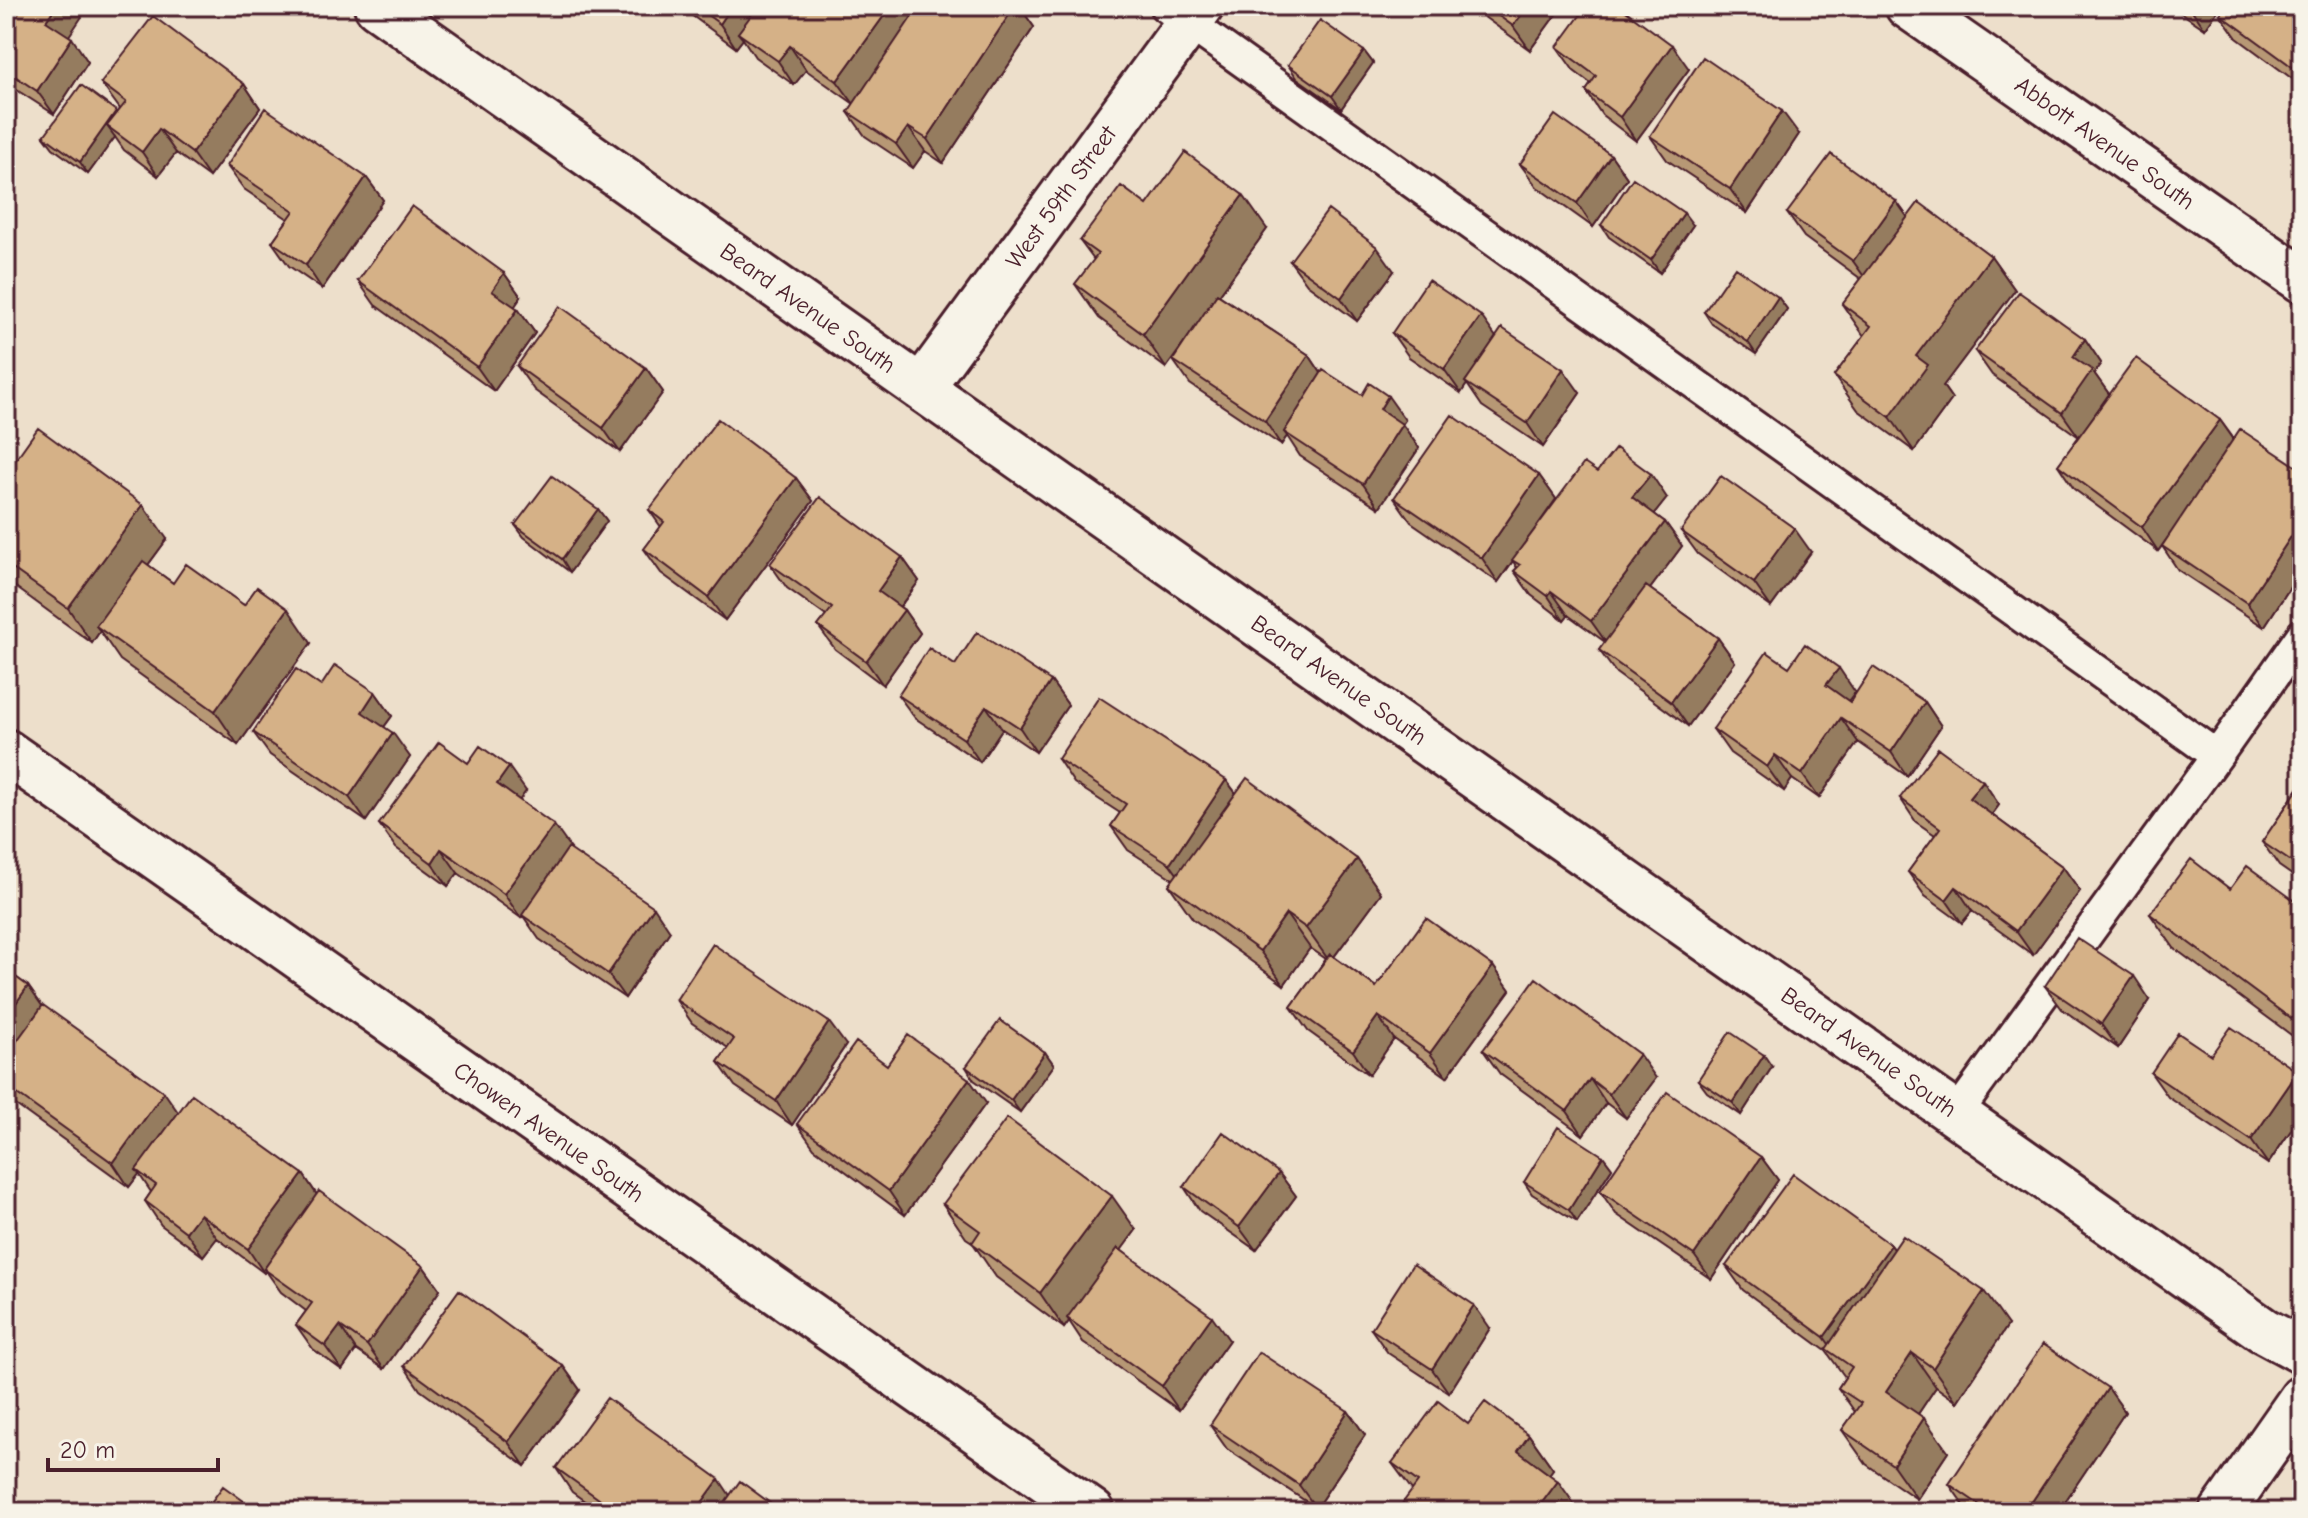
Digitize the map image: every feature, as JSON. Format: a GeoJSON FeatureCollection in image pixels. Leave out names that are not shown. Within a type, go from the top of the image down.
{"type":"FeatureCollection","features":[{"type":"Feature","properties":{"kind":"street","name":"Beard Avenue South"},"geometry":{"type":"LineString","coordinates":[[377,6],[2263,1330],[2302,1351]]}},
{"type":"Feature","properties":{"kind":"street","name":"Abbott Avenue South"},"geometry":{"type":"LineString","coordinates":[[1908,6],[2302,280]]}},
{"type":"Feature","properties":{"kind":"street","name":"West 59th Street"},"geometry":{"type":"LineString","coordinates":[[921,388],[1185,12]]}},
{"type":"Feature","properties":{"kind":"street","name":"Chowen Avenue South"},"geometry":{"type":"LineString","coordinates":[[6,752],[1092,1512]]}},
{"type":"Feature","properties":{"kind":"street"},"geometry":{"type":"LineString","coordinates":[[2222,1512],[2302,1398]]}},
{"type":"Feature","properties":{"kind":"lane"},"geometry":{"type":"LineString","coordinates":[[1185,12],[2217,756]]}},
{"type":"Feature","properties":{"kind":"lane"},"geometry":{"type":"LineString","coordinates":[[1957,1113],[2302,635]]}},
{"type":"Feature","properties":{"kind":"building"},"geometry":{"type":"Polygon","coordinates":[[[6,6],[56,6],[46,21],[72,38],[37,91],[6,70],[6,6]]]}},
{"type":"Feature","properties":{"kind":"building"},"geometry":{"type":"Polygon","coordinates":[[[695,6],[732,6],[720,24],[695,6]]]}},
{"type":"Feature","properties":{"kind":"building"},"geometry":{"type":"Polygon","coordinates":[[[758,6],[891,6],[837,81],[790,46],[778,61],[738,33],[758,6]]]}},
{"type":"Feature","properties":{"kind":"building"},"geometry":{"type":"Polygon","coordinates":[[[919,6],[1015,6],[927,139],[908,127],[896,144],[848,112],[919,6]]]}},
{"type":"Feature","properties":{"kind":"building"},"geometry":{"type":"Polygon","coordinates":[[[1485,6],[1528,6],[1513,26],[1485,6]]]}},
{"type":"Feature","properties":{"kind":"building"},"geometry":{"type":"Polygon","coordinates":[[[1587,6],[1619,6],[1672,45],[1620,117],[1586,91],[1596,76],[1557,47],[1587,6]]]}},
{"type":"Feature","properties":{"kind":"building"},"geometry":{"type":"Polygon","coordinates":[[[2226,6],[2302,6],[2302,74],[2220,14],[2226,6]]]}},
{"type":"Feature","properties":{"kind":"building"},"geometry":{"type":"Polygon","coordinates":[[[153,16],[244,84],[192,153],[159,129],[142,152],[107,126],[126,102],[101,83],[153,16]]]}},
{"type":"Feature","properties":{"kind":"building"},"geometry":{"type":"Polygon","coordinates":[[[1320,20],[1364,51],[1332,96],[1288,65],[1320,20]]]}},
{"type":"Feature","properties":{"kind":"building"},"geometry":{"type":"Polygon","coordinates":[[[1703,57],[1782,111],[1730,189],[1650,136],[1703,57]]]}},
{"type":"Feature","properties":{"kind":"building"},"geometry":{"type":"Polygon","coordinates":[[[81,85],[116,111],[80,162],[44,136],[81,85]]]}},
{"type":"Feature","properties":{"kind":"building"},"geometry":{"type":"Polygon","coordinates":[[[265,108],[366,177],[306,265],[272,242],[294,211],[227,166],[265,108]]]}},
{"type":"Feature","properties":{"kind":"building"},"geometry":{"type":"Polygon","coordinates":[[[1555,115],[1611,155],[1577,203],[1520,164],[1555,115]]]}},
{"type":"Feature","properties":{"kind":"building"},"geometry":{"type":"Polygon","coordinates":[[[1185,152],[1243,195],[1143,334],[1075,284],[1098,254],[1080,241],[1121,186],[1147,205],[1185,152]]]}},
{"type":"Feature","properties":{"kind":"building"},"geometry":{"type":"Polygon","coordinates":[[[1831,154],[1896,201],[1853,261],[1787,213],[1831,154]]]}},
{"type":"Feature","properties":{"kind":"building"},"geometry":{"type":"Polygon","coordinates":[[[1633,178],[1684,213],[1651,260],[1601,225],[1633,178]]]}},
{"type":"Feature","properties":{"kind":"building"},"geometry":{"type":"Polygon","coordinates":[[[1919,202],[1991,256],[1916,356],[1928,365],[1890,417],[1834,376],[1871,326],[1842,304],[1919,202]]]}},
{"type":"Feature","properties":{"kind":"building"},"geometry":{"type":"Polygon","coordinates":[[[412,206],[504,273],[492,291],[518,309],[477,367],[358,281],[412,206]]]}},
{"type":"Feature","properties":{"kind":"building"},"geometry":{"type":"Polygon","coordinates":[[[1328,210],[1377,247],[1341,298],[1290,261],[1328,210]]]}},
{"type":"Feature","properties":{"kind":"building"},"geometry":{"type":"Polygon","coordinates":[[[1735,267],[1778,297],[1748,342],[1704,312],[1735,267]]]}},
{"type":"Feature","properties":{"kind":"building"},"geometry":{"type":"Polygon","coordinates":[[[1428,280],[1481,316],[1444,369],[1392,333],[1428,280]]]}},
{"type":"Feature","properties":{"kind":"building"},"geometry":{"type":"Polygon","coordinates":[[[2019,292],[2085,339],[2073,357],[2092,370],[2062,413],[1975,351],[2019,292]]]}},
{"type":"Feature","properties":{"kind":"building"},"geometry":{"type":"Polygon","coordinates":[[[1217,294],[1309,355],[1265,421],[1173,360],[1217,294]]]}},
{"type":"Feature","properties":{"kind":"building"},"geometry":{"type":"Polygon","coordinates":[[[560,306],[646,368],[603,428],[517,366],[560,306]]]}},
{"type":"Feature","properties":{"kind":"building"},"geometry":{"type":"Polygon","coordinates":[[[1502,328],[1563,369],[1527,423],[1465,382],[1502,328]]]}},
{"type":"Feature","properties":{"kind":"building"},"geometry":{"type":"Polygon","coordinates":[[[2136,358],[2220,420],[2142,527],[2058,465],[2136,358]]]}},
{"type":"Feature","properties":{"kind":"building"},"geometry":{"type":"Polygon","coordinates":[[[1323,370],[1362,395],[1369,383],[1388,396],[1380,409],[1402,424],[1363,484],[1284,432],[1323,370]]]}},
{"type":"Feature","properties":{"kind":"building"},"geometry":{"type":"Polygon","coordinates":[[[1452,415],[1539,475],[1482,558],[1394,498],[1452,415]]]}},
{"type":"Feature","properties":{"kind":"building"},"geometry":{"type":"Polygon","coordinates":[[[718,419],[796,478],[708,597],[644,549],[664,522],[649,510],[718,419]]]}},
{"type":"Feature","properties":{"kind":"building"},"geometry":{"type":"Polygon","coordinates":[[[38,428],[143,505],[68,608],[6,564],[6,473],[38,428]]]}},
{"type":"Feature","properties":{"kind":"building"},"geometry":{"type":"Polygon","coordinates":[[[2240,429],[2302,470],[2302,520],[2247,603],[2162,546],[2240,429]]]}},
{"type":"Feature","properties":{"kind":"building"},"geometry":{"type":"Polygon","coordinates":[[[1616,448],[1651,474],[1632,497],[1665,522],[1591,621],[1551,591],[1548,596],[1514,571],[1520,565],[1512,560],[1584,463],[1597,472],[1616,448]]]}},
{"type":"Feature","properties":{"kind":"building"},"geometry":{"type":"Polygon","coordinates":[[[552,476],[598,509],[562,559],[515,525],[552,476]]]}},
{"type":"Feature","properties":{"kind":"building"},"geometry":{"type":"Polygon","coordinates":[[[1721,476],[1794,528],[1754,583],[1681,531],[1721,476]]]}},
{"type":"Feature","properties":{"kind":"building"},"geometry":{"type":"Polygon","coordinates":[[[820,497],[902,557],[878,591],[904,610],[866,661],[818,626],[832,608],[770,564],[820,497]]]}},
{"type":"Feature","properties":{"kind":"building"},"geometry":{"type":"Polygon","coordinates":[[[143,561],[173,583],[186,564],[244,605],[257,587],[288,609],[215,711],[96,626],[143,561]]]}},
{"type":"Feature","properties":{"kind":"building"},"geometry":{"type":"Polygon","coordinates":[[[1646,586],[1718,638],[1671,702],[1599,650],[1646,586]]]}},
{"type":"Feature","properties":{"kind":"building"},"geometry":{"type":"Polygon","coordinates":[[[977,632],[1051,681],[1020,728],[986,706],[964,739],[898,695],[929,648],[955,665],[977,632]]]}},
{"type":"Feature","properties":{"kind":"building"},"geometry":{"type":"Polygon","coordinates":[[[1805,644],[1839,668],[1826,685],[1850,702],[1873,667],[1925,702],[1891,752],[1841,718],[1802,774],[1775,755],[1767,767],[1713,729],[1767,652],[1789,667],[1805,644]]]}},
{"type":"Feature","properties":{"kind":"building"},"geometry":{"type":"Polygon","coordinates":[[[335,665],[375,692],[362,712],[393,733],[349,797],[253,732],[296,669],[321,686],[335,665]]]}},
{"type":"Feature","properties":{"kind":"building"},"geometry":{"type":"Polygon","coordinates":[[[2302,692],[2302,712],[2293,706],[2302,692]]]}},
{"type":"Feature","properties":{"kind":"building"},"geometry":{"type":"Polygon","coordinates":[[[1099,697],[1226,780],[1170,864],[1111,826],[1126,804],[1058,759],[1099,697]]]}},
{"type":"Feature","properties":{"kind":"building"},"geometry":{"type":"Polygon","coordinates":[[[439,742],[468,763],[480,746],[509,767],[497,784],[554,825],[504,894],[441,849],[432,863],[379,824],[439,742]]]}},
{"type":"Feature","properties":{"kind":"building"},"geometry":{"type":"Polygon","coordinates":[[[1938,748],[1983,781],[1969,798],[2063,867],[2016,931],[1956,887],[1946,900],[1908,872],[1940,828],[1900,798],[1938,748]]]}},
{"type":"Feature","properties":{"kind":"building"},"geometry":{"type":"Polygon","coordinates":[[[1247,778],[1357,859],[1306,928],[1286,914],[1260,951],[1169,885],[1247,778]]]}},
{"type":"Feature","properties":{"kind":"building"},"geometry":{"type":"Polygon","coordinates":[[[2302,783],[2302,869],[2262,842],[2302,783]]]}},
{"type":"Feature","properties":{"kind":"building"},"geometry":{"type":"Polygon","coordinates":[[[568,848],[654,907],[608,974],[522,915],[568,848]]]}},
{"type":"Feature","properties":{"kind":"building"},"geometry":{"type":"Polygon","coordinates":[[[2191,859],[2230,889],[2247,866],[2302,906],[2302,1027],[2150,914],[2191,859]]]}},
{"type":"Feature","properties":{"kind":"building"},"geometry":{"type":"Polygon","coordinates":[[[1426,918],[1493,966],[1430,1053],[1378,1016],[1353,1051],[1291,1007],[1330,954],[1376,987],[1426,918]]]}},
{"type":"Feature","properties":{"kind":"building"},"geometry":{"type":"Polygon","coordinates":[[[2077,938],[2134,976],[2101,1024],[2045,986],[2077,938]]]}},
{"type":"Feature","properties":{"kind":"building"},"geometry":{"type":"Polygon","coordinates":[[[713,944],[829,1022],[776,1101],[718,1062],[734,1039],[676,1000],[713,944]]]}},
{"type":"Feature","properties":{"kind":"building"},"geometry":{"type":"Polygon","coordinates":[[[6,970],[28,986],[6,1017],[6,970]]]}},
{"type":"Feature","properties":{"kind":"building"},"geometry":{"type":"Polygon","coordinates":[[[1536,978],[1639,1054],[1609,1094],[1590,1079],[1567,1111],[1483,1050],[1536,978]]]}},
{"type":"Feature","properties":{"kind":"building"},"geometry":{"type":"Polygon","coordinates":[[[43,1005],[164,1092],[113,1163],[6,1086],[6,1056],[43,1005]]]}},
{"type":"Feature","properties":{"kind":"building"},"geometry":{"type":"Polygon","coordinates":[[[1000,1020],[1045,1052],[1011,1100],[966,1067],[1000,1020]]]}},
{"type":"Feature","properties":{"kind":"building"},"geometry":{"type":"Polygon","coordinates":[[[2231,1027],[2298,1072],[2251,1140],[2151,1073],[2178,1033],[2211,1055],[2231,1027]]]}},
{"type":"Feature","properties":{"kind":"building"},"geometry":{"type":"Polygon","coordinates":[[[1730,1032],[1764,1055],[1733,1103],[1698,1080],[1730,1032]]]}},
{"type":"Feature","properties":{"kind":"building"},"geometry":{"type":"Polygon","coordinates":[[[908,1035],[969,1079],[889,1191],[797,1124],[856,1042],[887,1065],[908,1035]]]}},
{"type":"Feature","properties":{"kind":"building"},"geometry":{"type":"Polygon","coordinates":[[[1667,1092],[1761,1157],[1694,1255],[1600,1191],[1667,1092]]]}},
{"type":"Feature","properties":{"kind":"building"},"geometry":{"type":"Polygon","coordinates":[[[192,1094],[303,1174],[248,1249],[200,1214],[186,1232],[145,1201],[156,1185],[136,1170],[192,1094]]]}},
{"type":"Feature","properties":{"kind":"building"},"geometry":{"type":"Polygon","coordinates":[[[1007,1118],[1112,1196],[1040,1293],[972,1243],[980,1231],[943,1204],[1007,1118]]]}},
{"type":"Feature","properties":{"kind":"building"},"geometry":{"type":"Polygon","coordinates":[[[1558,1127],[1603,1156],[1569,1210],[1524,1182],[1558,1127]]]}},
{"type":"Feature","properties":{"kind":"building"},"geometry":{"type":"Polygon","coordinates":[[[1223,1132],[1279,1173],[1239,1227],[1184,1187],[1223,1132]]]}},
{"type":"Feature","properties":{"kind":"building"},"geometry":{"type":"Polygon","coordinates":[[[1793,1174],[1891,1245],[1824,1337],[1726,1266],[1793,1174]]]}},
{"type":"Feature","properties":{"kind":"building"},"geometry":{"type":"Polygon","coordinates":[[[319,1191],[423,1266],[367,1345],[340,1326],[325,1346],[296,1325],[312,1303],[264,1269],[319,1191]]]}},
{"type":"Feature","properties":{"kind":"building"},"geometry":{"type":"Polygon","coordinates":[[[1903,1236],[1984,1291],[1933,1368],[1912,1353],[1886,1392],[1924,1418],[1893,1465],[1842,1430],[1861,1403],[1838,1388],[1852,1367],[1826,1349],[1903,1236]]]}},
{"type":"Feature","properties":{"kind":"building"},"geometry":{"type":"Polygon","coordinates":[[[1118,1248],[1212,1316],[1162,1386],[1067,1318],[1118,1248]]]}},
{"type":"Feature","properties":{"kind":"building"},"geometry":{"type":"Polygon","coordinates":[[[1413,1264],[1474,1305],[1432,1369],[1371,1329],[1413,1264]]]}},
{"type":"Feature","properties":{"kind":"building"},"geometry":{"type":"Polygon","coordinates":[[[459,1290],[563,1366],[508,1442],[404,1366],[459,1290]]]}},
{"type":"Feature","properties":{"kind":"building"},"geometry":{"type":"Polygon","coordinates":[[[2043,1344],[2108,1388],[2025,1512],[1990,1512],[1949,1484],[2043,1344]]]}},
{"type":"Feature","properties":{"kind":"building"},"geometry":{"type":"Polygon","coordinates":[[[1259,1352],[1348,1411],[1299,1485],[1210,1425],[1259,1352]]]}},
{"type":"Feature","properties":{"kind":"building"},"geometry":{"type":"Polygon","coordinates":[[[607,1398],[719,1479],[695,1512],[617,1512],[556,1468],[607,1398]]]}},
{"type":"Feature","properties":{"kind":"building"},"geometry":{"type":"Polygon","coordinates":[[[1438,1401],[1468,1424],[1485,1402],[1529,1435],[1518,1451],[1558,1481],[1535,1512],[1396,1512],[1418,1482],[1392,1463],[1438,1401]]]}},
{"type":"Feature","properties":{"kind":"building"},"geometry":{"type":"Polygon","coordinates":[[[740,1481],[782,1512],[718,1512],[740,1481]]]}},
{"type":"Feature","properties":{"kind":"building"},"geometry":{"type":"Polygon","coordinates":[[[223,1486],[259,1512],[204,1512],[223,1486]]]}},
{"type":"Feature","properties":{"kind":"building"},"geometry":{"type":"Polygon","coordinates":[[[2298,1503],[2302,1506],[2302,1512],[2292,1512],[2298,1503]]]}}]}
